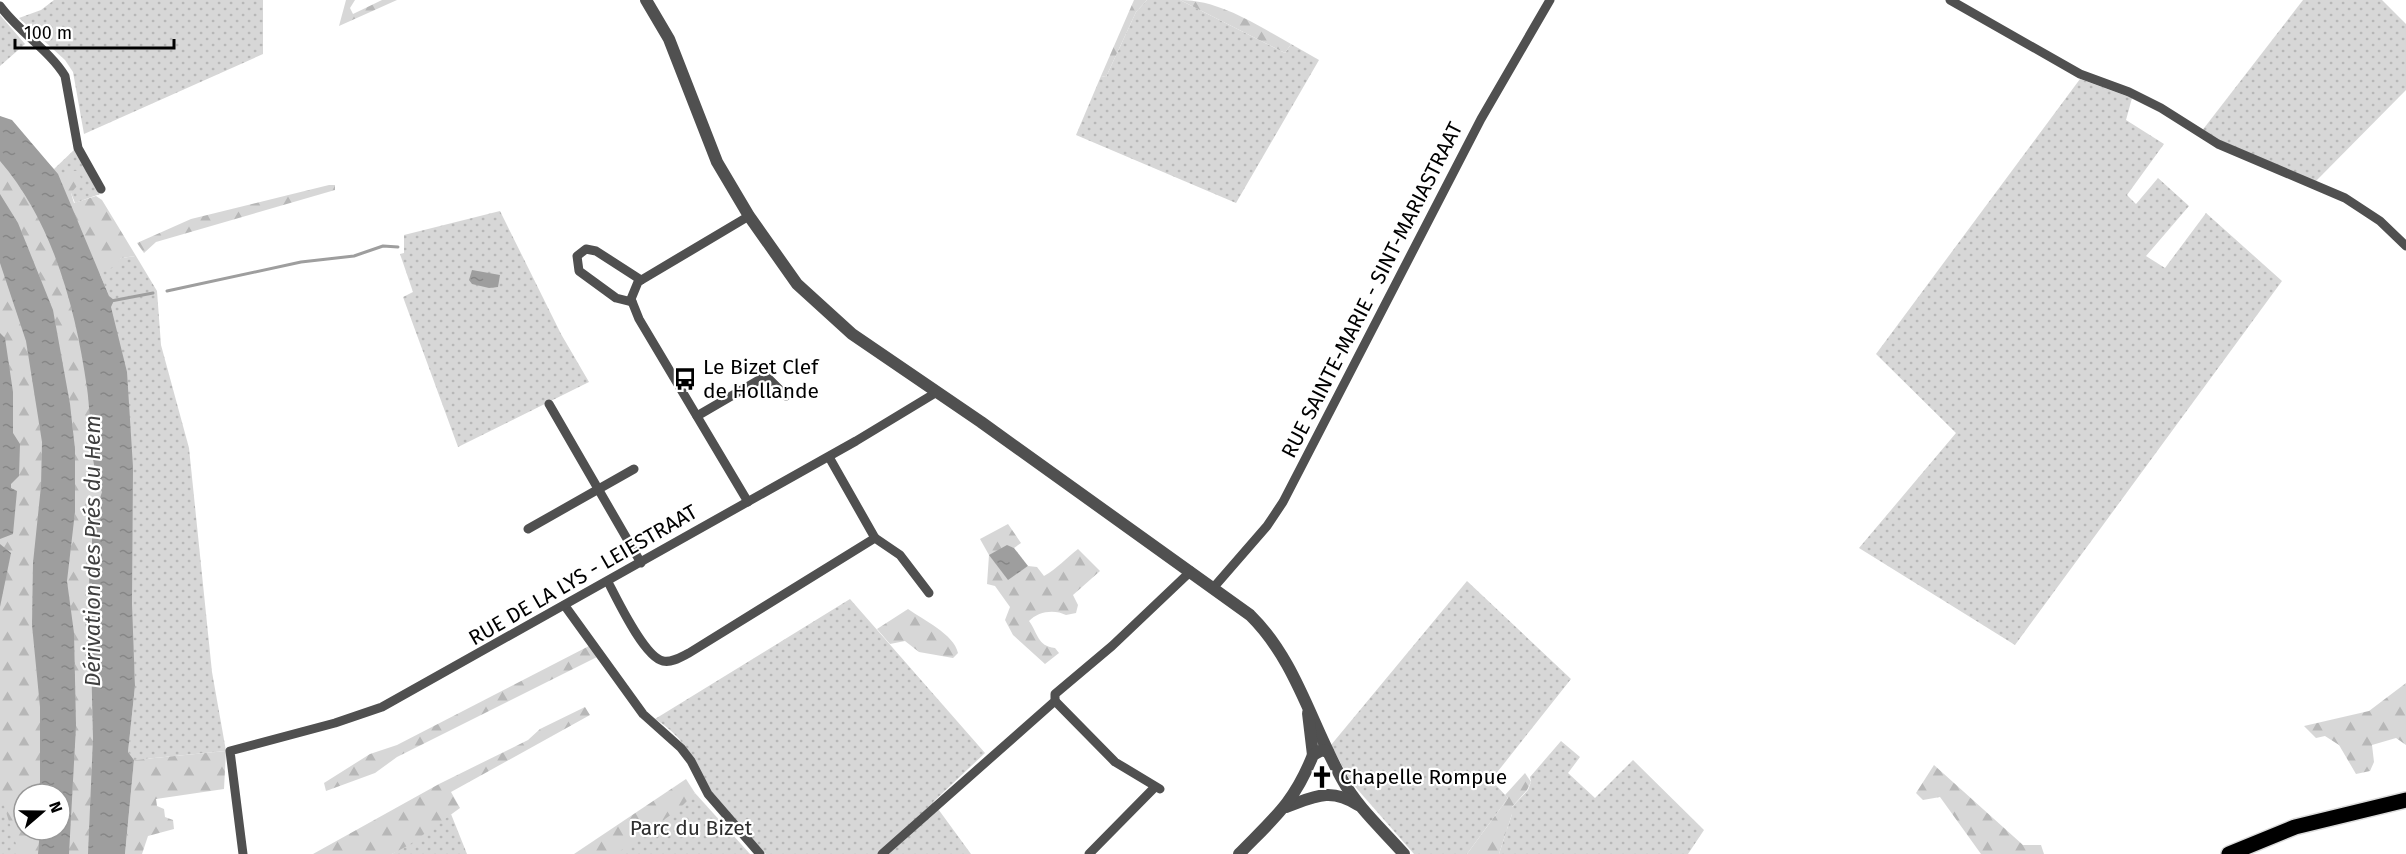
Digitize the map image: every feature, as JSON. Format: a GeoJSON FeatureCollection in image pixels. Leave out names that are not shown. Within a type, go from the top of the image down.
{"type":"FeatureCollection","features":[{"type":"Feature","properties":{"kind":"main road"},"geometry":{"type":"LineString","coordinates":[[2229,854],[2295,827],[2406,800]]}},
{"type":"Feature","properties":{"kind":"street"},"geometry":{"type":"LineString","coordinates":[[646,0],[669,39],[717,162],[749,216],[797,284],[852,334],[1241,607],[1271,638],[1290,671],[1343,781],[1404,854]]}},
{"type":"Feature","properties":{"kind":"street","name":"RUE SAINTE-MARIE - SINT-MARIASTRAAT"},"geometry":{"type":"LineString","coordinates":[[1214,587],[1268,526],[1282,502],[1481,119],[1550,0]]}},
{"type":"Feature","properties":{"kind":"street"},"geometry":{"type":"LineString","coordinates":[[1950,0],[2080,74],[2129,92],[2161,108],[2218,144],[2346,198],[2380,221],[2406,246]]}},
{"type":"Feature","properties":{"kind":"street"},"geometry":{"type":"LineString","coordinates":[[0,6],[19,30],[59,66],[65,76],[78,148],[100,189]]}},
{"type":"Feature","properties":{"kind":"street"},"geometry":{"type":"LineString","coordinates":[[748,502],[632,302],[632,293],[641,280],[749,216]]}},
{"type":"Feature","properties":{"kind":"street"},"geometry":{"type":"LineString","coordinates":[[632,302],[616,298],[579,271],[577,256],[586,249],[596,250],[641,280]]}},
{"type":"Feature","properties":{"kind":"street"},"geometry":{"type":"LineString","coordinates":[[756,366],[786,396]]}},
{"type":"Feature","properties":{"kind":"street"},"geometry":{"type":"LineString","coordinates":[[697,416],[766,376]]}},
{"type":"Feature","properties":{"kind":"street","name":"RUE DE LA LYS - LEIESTRAAT"},"geometry":{"type":"LineString","coordinates":[[243,854],[230,751],[335,723],[382,707],[829,457],[937,392]]}},
{"type":"Feature","properties":{"kind":"street"},"geometry":{"type":"LineString","coordinates":[[549,404],[641,563]]}},
{"type":"Feature","properties":{"kind":"street"},"geometry":{"type":"LineString","coordinates":[[829,457],[875,538],[900,555],[929,593]]}},
{"type":"Feature","properties":{"kind":"street"},"geometry":{"type":"LineString","coordinates":[[528,529],[634,469]]}},
{"type":"Feature","properties":{"kind":"street"},"geometry":{"type":"LineString","coordinates":[[608,582],[650,652],[663,661],[672,661],[875,538]]}},
{"type":"Feature","properties":{"kind":"street"},"geometry":{"type":"LineString","coordinates":[[1089,854],[1158,788],[1115,762],[1055,701],[1055,694],[1112,646],[1191,571]]}},
{"type":"Feature","properties":{"kind":"street"},"geometry":{"type":"LineString","coordinates":[[565,606],[643,714],[692,761],[708,794],[760,854]]}},
{"type":"Feature","properties":{"kind":"street"},"geometry":{"type":"LineString","coordinates":[[882,854],[1055,701]]}},
{"type":"Feature","properties":{"kind":"street"},"geometry":{"type":"LineString","coordinates":[[1239,854],[1286,807],[1303,779],[1313,755],[1307,709]]}},
{"type":"Feature","properties":{"kind":"street"},"geometry":{"type":"LineString","coordinates":[[1313,755],[1322,750],[1328,752]]}},
{"type":"Feature","properties":{"kind":"street"},"geometry":{"type":"LineString","coordinates":[[1303,779],[1309,790],[1316,796]]}},
{"type":"Feature","properties":{"kind":"street"},"geometry":{"type":"LineString","coordinates":[[1336,794],[1343,781]]}},
{"type":"Feature","properties":{"kind":"street"},"geometry":{"type":"LineString","coordinates":[[1286,807],[1316,796],[1336,794],[1364,808]]}},
{"type":"Feature","properties":{"kind":"green space"},"geometry":{"type":"Polygon","coordinates":[[[54,0],[263,0],[263,54],[84,134],[73,72],[65,60],[19,18],[41,10],[54,0]]]}},
{"type":"Feature","properties":{"kind":"green space"},"geometry":{"type":"Polygon","coordinates":[[[346,0],[355,0],[350,8],[353,14],[382,0],[397,0],[339,26],[346,0]]]}},
{"type":"Feature","properties":{"kind":"green space"},"geometry":{"type":"Polygon","coordinates":[[[1134,0],[1147,0],[1136,12],[1106,77],[1101,76],[1134,0]]]}},
{"type":"Feature","properties":{"kind":"green space"},"geometry":{"type":"Polygon","coordinates":[[[1147,0],[1180,0],[1285,53],[1291,44],[1319,60],[1236,203],[1076,135],[1101,76],[1106,77],[1136,12],[1147,0]]]}},
{"type":"Feature","properties":{"kind":"green space"},"geometry":{"type":"Polygon","coordinates":[[[1180,0],[1195,1],[1224,9],[1291,44],[1285,53],[1180,0]]]}},
{"type":"Feature","properties":{"kind":"green space"},"geometry":{"type":"Polygon","coordinates":[[[2303,0],[2382,0],[2406,24],[2406,90],[2315,182],[2201,132],[2303,0]]]}},
{"type":"Feature","properties":{"kind":"green space"},"geometry":{"type":"Polygon","coordinates":[[[0,15],[25,44],[0,66],[0,15]]]}},
{"type":"Feature","properties":{"kind":"green space"},"geometry":{"type":"Polygon","coordinates":[[[2080,79],[2132,98],[2126,120],[2164,144],[2127,195],[2136,204],[2158,178],[2189,206],[2146,256],[2165,268],[2206,213],[2282,281],[2015,645],[1859,548],[1956,433],[1876,354],[2080,79]]]}},
{"type":"Feature","properties":{"kind":"green space"},"geometry":{"type":"Polygon","coordinates":[[[0,116],[54,169],[75,149],[100,194],[75,203],[71,193],[61,181],[100,274],[121,258],[136,256],[157,291],[161,345],[189,448],[212,672],[226,751],[134,760],[128,752],[135,686],[131,607],[117,854],[0,854],[0,116]]]}},
{"type":"Feature","properties":{"kind":"green space"},"geometry":{"type":"Polygon","coordinates":[[[0,161],[19,185],[34,211],[48,239],[69,298],[89,401],[94,467],[102,492],[92,523],[89,572],[93,738],[88,854],[69,854],[70,842],[72,842],[76,726],[74,633],[67,581],[75,512],[75,449],[70,404],[53,310],[18,223],[0,194],[0,161]]]}},
{"type":"Feature","properties":{"kind":"green space"},"geometry":{"type":"Polygon","coordinates":[[[70,171],[77,171],[82,180],[71,193],[74,203],[96,196],[102,200],[136,256],[121,258],[117,265],[99,274],[61,182],[70,171]]]}},
{"type":"Feature","properties":{"kind":"green space"},"geometry":{"type":"Polygon","coordinates":[[[335,185],[335,190],[156,242],[144,253],[137,243],[191,219],[335,185]]]}},
{"type":"Feature","properties":{"kind":"green space"},"geometry":{"type":"Polygon","coordinates":[[[500,211],[561,334],[589,382],[458,447],[403,297],[413,292],[400,254],[404,253],[404,235],[500,211]]]}},
{"type":"Feature","properties":{"kind":"green space"},"geometry":{"type":"Polygon","coordinates":[[[0,263],[26,341],[42,442],[41,486],[33,562],[32,624],[40,707],[40,782],[12,782],[12,831],[3,802],[0,800],[0,263]]]}},
{"type":"Feature","properties":{"kind":"green space"},"geometry":{"type":"Polygon","coordinates":[[[1008,524],[1021,543],[1014,548],[1007,546],[1008,579],[1028,566],[1037,567],[1044,576],[1078,549],[1100,571],[1073,595],[1078,605],[1076,613],[1066,615],[1047,612],[1029,621],[1041,642],[1055,648],[1059,653],[1045,664],[1013,635],[1005,620],[1010,607],[995,586],[987,584],[989,555],[980,539],[1008,524]]]}},
{"type":"Feature","properties":{"kind":"green space"},"geometry":{"type":"Polygon","coordinates":[[[1467,581],[1571,679],[1491,780],[1508,798],[1467,854],[1414,854],[1351,782],[1331,745],[1467,581]]]}},
{"type":"Feature","properties":{"kind":"green space"},"geometry":{"type":"Polygon","coordinates":[[[850,599],[985,753],[933,802],[971,854],[766,854],[723,808],[682,742],[655,719],[850,599]]]}},
{"type":"Feature","properties":{"kind":"green space"},"geometry":{"type":"Polygon","coordinates":[[[908,609],[951,640],[958,653],[953,658],[919,652],[905,641],[890,644],[877,629],[908,609]]]}},
{"type":"Feature","properties":{"kind":"green space"},"geometry":{"type":"Polygon","coordinates":[[[589,646],[597,657],[397,757],[375,773],[326,791],[324,783],[370,754],[397,745],[589,646]]]}},
{"type":"Feature","properties":{"kind":"green space"},"geometry":{"type":"Polygon","coordinates":[[[2406,683],[2406,745],[2396,738],[2372,745],[2374,762],[2370,771],[2356,774],[2339,745],[2325,736],[2316,738],[2304,726],[2369,711],[2406,683]]]}},
{"type":"Feature","properties":{"kind":"green space"},"geometry":{"type":"Polygon","coordinates":[[[585,707],[590,715],[451,792],[460,808],[409,845],[392,854],[313,854],[439,784],[528,740],[540,729],[585,707]]]}},
{"type":"Feature","properties":{"kind":"green space"},"geometry":{"type":"Polygon","coordinates":[[[1561,741],[1580,757],[1568,773],[1595,798],[1633,760],[1704,830],[1688,854],[1499,854],[1512,814],[1512,807],[1528,790],[1530,777],[1561,741]]]}},
{"type":"Feature","properties":{"kind":"green space"},"geometry":{"type":"Polygon","coordinates":[[[226,751],[224,789],[156,799],[157,806],[164,809],[165,817],[173,820],[174,829],[148,836],[142,854],[125,854],[134,760],[226,751]]]}},
{"type":"Feature","properties":{"kind":"green space"},"geometry":{"type":"Polygon","coordinates":[[[1934,765],[2023,845],[2041,845],[2044,854],[1981,854],[1940,797],[1923,800],[1916,793],[1934,765]]]}},
{"type":"Feature","properties":{"kind":"green space"},"geometry":{"type":"Polygon","coordinates":[[[1525,773],[1531,782],[1512,807],[1512,814],[1499,854],[1467,854],[1508,798],[1505,795],[1525,773]]]}},
{"type":"Feature","properties":{"kind":"green space"},"geometry":{"type":"Polygon","coordinates":[[[686,779],[695,793],[679,809],[616,854],[574,854],[686,779]]]}},
{"type":"Feature","properties":{"kind":"green space","name":"Parc du Bizet"},"geometry":{"type":"Polygon","coordinates":[[[695,793],[750,854],[613,854],[695,793]]]}},
{"type":"Feature","properties":{"kind":"green space"},"geometry":{"type":"Polygon","coordinates":[[[451,814],[467,854],[392,854],[451,814]]]}},
{"type":"Feature","properties":{"kind":"green space"},"geometry":{"type":"Polygon","coordinates":[[[15,842],[39,842],[38,854],[19,854],[15,842]]]}},
{"type":"Feature","properties":{"kind":"water","name":"Dérivation des Prés du Hem"},"geometry":{"type":"Polygon","coordinates":[[[0,116],[12,120],[58,174],[109,296],[114,300],[111,307],[127,372],[133,467],[132,604],[135,686],[128,752],[134,760],[125,854],[88,854],[93,738],[89,572],[92,523],[102,492],[92,454],[89,401],[82,358],[69,298],[48,239],[19,185],[0,161],[0,116]]]}},
{"type":"Feature","properties":{"kind":"water"},"geometry":{"type":"Polygon","coordinates":[[[0,194],[18,223],[53,310],[70,404],[75,449],[75,512],[67,581],[74,633],[76,726],[72,799],[72,782],[40,782],[40,707],[32,625],[33,563],[41,486],[42,442],[26,341],[0,263],[0,194]]]}},
{"type":"Feature","properties":{"kind":"water"},"geometry":{"type":"Polygon","coordinates":[[[472,270],[500,275],[498,287],[489,288],[472,284],[469,280],[472,270]]]}},
{"type":"Feature","properties":{"kind":"water"},"geometry":{"type":"Polygon","coordinates":[[[0,333],[5,338],[13,392],[13,433],[20,444],[19,476],[11,484],[11,488],[17,491],[13,534],[0,539],[0,333]]]}},
{"type":"Feature","properties":{"kind":"water"},"geometry":{"type":"Polygon","coordinates":[[[0,544],[11,553],[0,607],[0,544]]]}},
{"type":"Feature","properties":{"kind":"water"},"geometry":{"type":"Polygon","coordinates":[[[1007,545],[1014,548],[1028,566],[1008,580],[989,555],[1007,545]]]}},
{"type":"Feature","properties":{"kind":"water"},"geometry":{"type":"Polygon","coordinates":[[[39,842],[70,842],[69,854],[38,854],[39,842]]]}},
{"type":"Feature","properties":{"kind":"waterway"},"geometry":{"type":"LineString","coordinates":[[167,291],[301,262],[354,256],[383,246],[398,247]]}},
{"type":"Feature","properties":{"kind":"waterway"},"geometry":{"type":"LineString","coordinates":[[111,301],[153,293]]}},
{"type":"Feature","properties":{"kind":"place","name":"Le Bizet Clef de Hollande"},"geometry":{"type":"Point","coordinates":[685,379]}},
{"type":"Feature","properties":{"kind":"place","name":"Chapelle Rompue"},"geometry":{"type":"Point","coordinates":[1322,777]}}]}
